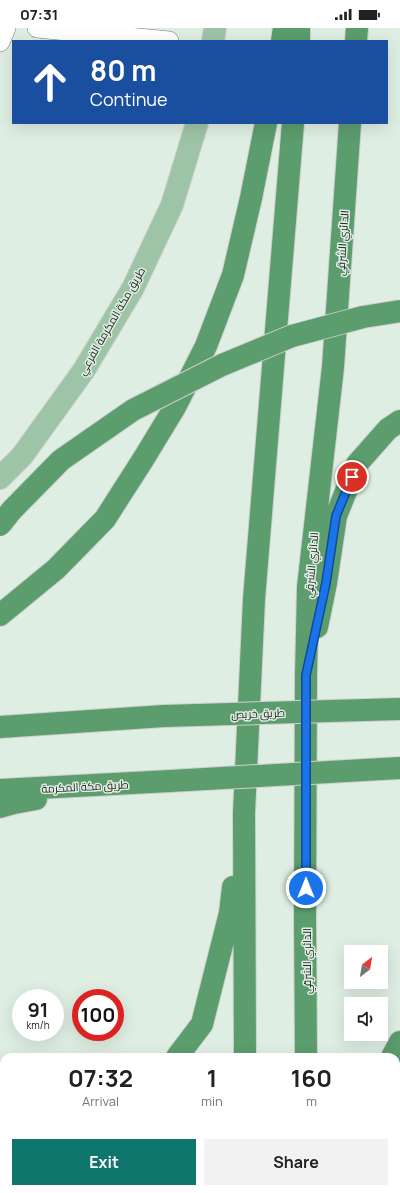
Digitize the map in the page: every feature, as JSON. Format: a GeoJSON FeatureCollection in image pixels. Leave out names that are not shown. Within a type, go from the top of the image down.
{"type":"FeatureCollection","features":[{"type":"Feature","properties":{"kind":"highway"},"geometry":{"type":"LineString","coordinates":[[282,40],[284,28]]}},
{"type":"Feature","properties":{"kind":"highway"},"geometry":{"type":"LineString","coordinates":[[299,40],[300,28]]}},
{"type":"Feature","properties":{"kind":"highway"},"geometry":{"type":"LineString","coordinates":[[356,28],[356,40]]}},
{"type":"Feature","properties":{"kind":"highway"},"geometry":{"type":"LineString","coordinates":[[0,615],[56,570],[105,519],[175,407],[206,346],[234,275],[266,124]]}},
{"type":"Feature","properties":{"kind":"highway"},"geometry":{"type":"LineString","coordinates":[[245,1053],[244,813],[254,598],[293,124]]}},
{"type":"Feature","properties":{"kind":"highway","name":"الدائري الشرقي"},"geometry":{"type":"LineString","coordinates":[[306,1053],[306,675],[308,587],[333,367],[350,124]]}},
{"type":"Feature","properties":{"kind":"highway"},"geometry":{"type":"LineString","coordinates":[[0,525],[11,511],[61,460],[133,410],[222,365],[292,336],[363,317],[400,312]]}},
{"type":"Feature","properties":{"kind":"highway"},"geometry":{"type":"LineString","coordinates":[[306,675],[326,583],[336,516],[357,464],[388,429],[400,421]]}},
{"type":"Feature","properties":{"kind":"highway","name":"طريق خريص"},"geometry":{"type":"LineString","coordinates":[[0,727],[164,716],[400,708]]}},
{"type":"Feature","properties":{"kind":"highway","name":"طريق مكة المكرمة"},"geometry":{"type":"LineString","coordinates":[[0,790],[400,768]]}},
{"type":"Feature","properties":{"kind":"highway"},"geometry":{"type":"LineString","coordinates":[[0,807],[14,803],[118,784]]}},
{"type":"Feature","properties":{"kind":"highway"},"geometry":{"type":"LineString","coordinates":[[180,1053],[202,1024],[230,912],[244,813]]}},
{"type":"Feature","properties":{"kind":"highway"},"geometry":{"type":"LineString","coordinates":[[394,1053],[400,1042]]}},
{"type":"Feature","properties":{"kind":"main road"},"geometry":{"type":"LineString","coordinates":[[213,40],[215,28]]}},
{"type":"Feature","properties":{"kind":"main road","name":"طريق مكة المكرمة الفرعي"},"geometry":{"type":"LineString","coordinates":[[0,478],[22,456],[84,370],[133,288],[172,205],[198,124]]}},
{"type":"Feature","properties":{"kind":"street"},"geometry":{"type":"LineString","coordinates":[[0,42],[6,28]]}},
{"type":"Feature","properties":{"kind":"street"},"geometry":{"type":"LineString","coordinates":[[37,28],[159,40]]}},
{"type":"Feature","properties":{"kind":"route"},"geometry":{"type":"LineString","coordinates":[[306,888],[306,675],[326,583],[336,516],[352,477]]}}]}
